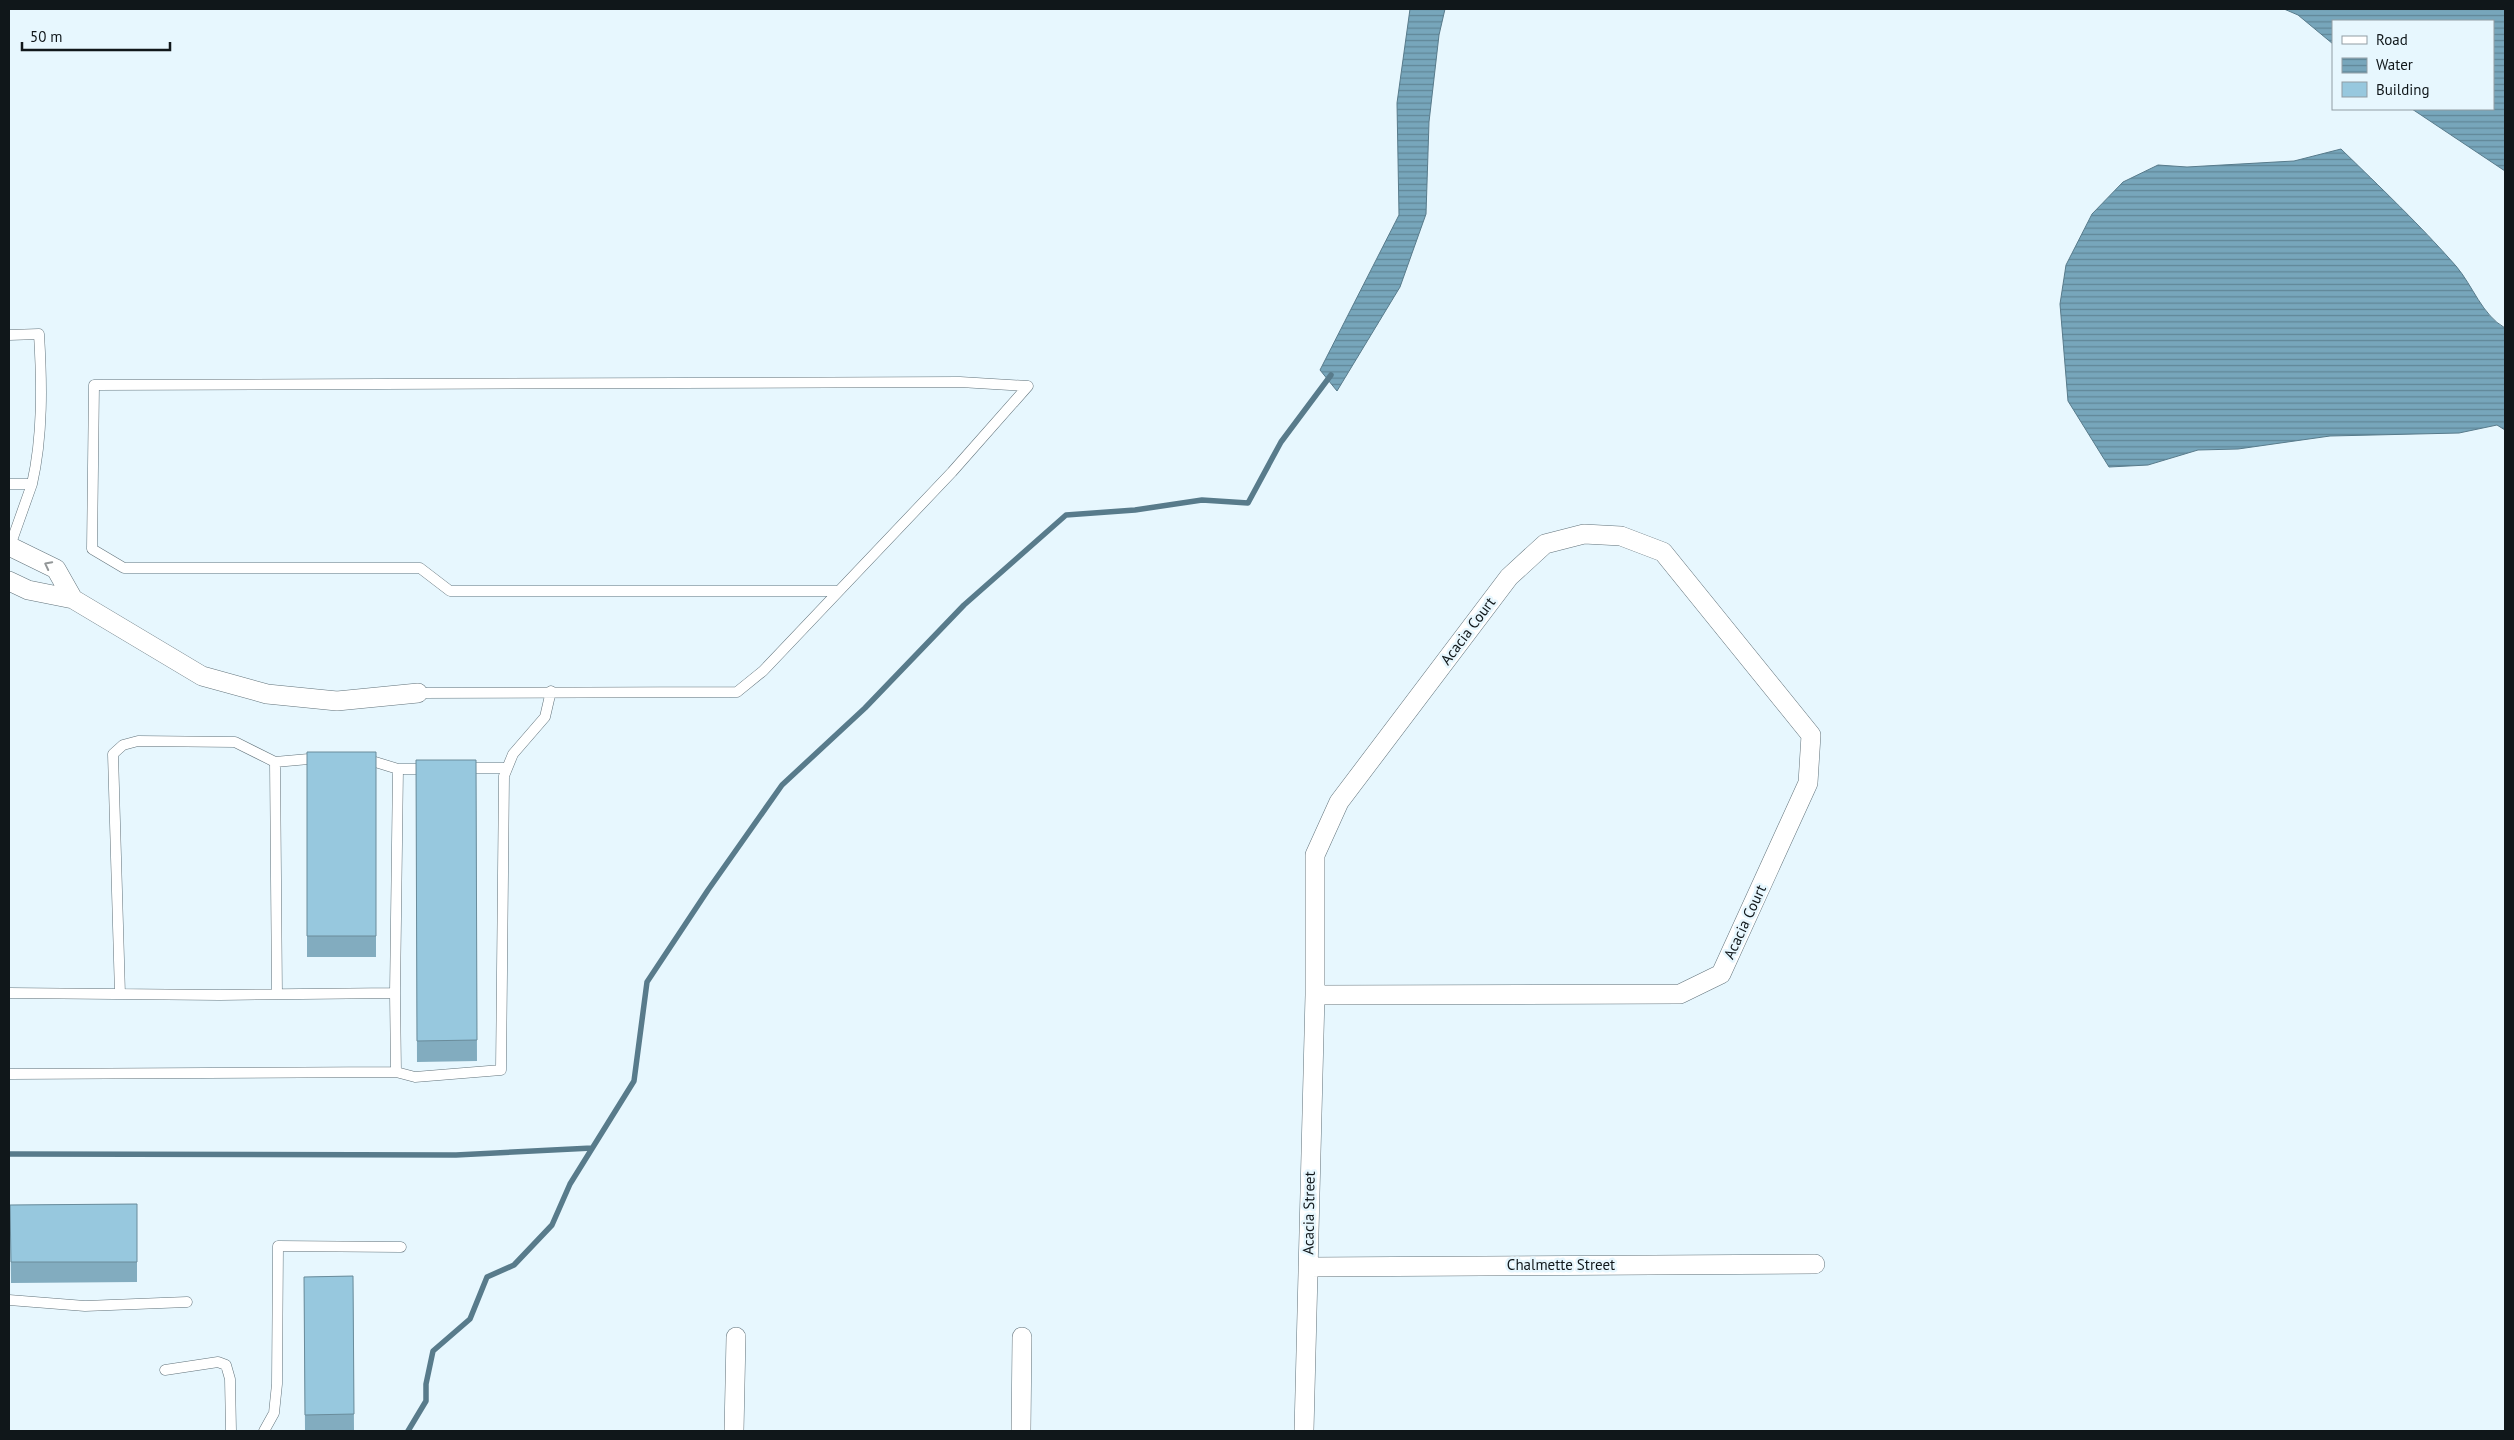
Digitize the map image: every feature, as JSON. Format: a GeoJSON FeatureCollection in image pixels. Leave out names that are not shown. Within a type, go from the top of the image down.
{"type":"FeatureCollection","features":[{"type":"Feature","properties":{"kind":"street","name":"Acacia Court"},"geometry":{"type":"LineString","coordinates":[[1584,534],[1621,536],[1663,552],[1811,735],[1808,782],[1721,974],[1680,994],[1315,995],[1315,855],[1339,802],[1509,577],[1545,544],[1584,534]]}},
{"type":"Feature","properties":{"kind":"street"},"geometry":{"type":"LineString","coordinates":[[9,547],[56,569],[74,598]]}},
{"type":"Feature","properties":{"kind":"street"},"geometry":{"type":"LineString","coordinates":[[9,581],[28,590],[74,598],[202,676],[267,694],[337,701],[418,693]]}},
{"type":"Feature","properties":{"kind":"street","name":"Acacia Street"},"geometry":{"type":"LineString","coordinates":[[1304,1431],[1315,995]]}},
{"type":"Feature","properties":{"kind":"street","name":"Chalmette Street"},"geometry":{"type":"LineString","coordinates":[[1308,1267],[1815,1264]]}},
{"type":"Feature","properties":{"kind":"street"},"geometry":{"type":"LineString","coordinates":[[734,1431],[736,1337]]}},
{"type":"Feature","properties":{"kind":"street"},"geometry":{"type":"LineString","coordinates":[[1020,1431],[1022,1337]]}},
{"type":"Feature","properties":{"kind":"lane"},"geometry":{"type":"LineString","coordinates":[[9,334],[39,334],[39,454],[32,484],[9,547]]}},
{"type":"Feature","properties":{"kind":"lane"},"geometry":{"type":"LineString","coordinates":[[418,693],[737,692],[764,671],[952,472],[1028,386],[960,382],[94,385],[92,549],[124,568],[420,568],[450,590],[839,591]]}},
{"type":"Feature","properties":{"kind":"lane"},"geometry":{"type":"LineString","coordinates":[[9,484],[32,484]]}},
{"type":"Feature","properties":{"kind":"lane"},"geometry":{"type":"LineString","coordinates":[[9,1074],[396,1072],[415,1077],[502,1070],[504,776],[513,754],[545,717],[551,692]]}},
{"type":"Feature","properties":{"kind":"lane"},"geometry":{"type":"LineString","coordinates":[[120,994],[113,754],[123,745],[138,741],[234,742],[276,762],[327,758]]}},
{"type":"Feature","properties":{"kind":"lane"},"geometry":{"type":"LineString","coordinates":[[354,759],[372,761],[398,769],[507,768]]}},
{"type":"Feature","properties":{"kind":"lane"},"geometry":{"type":"LineString","coordinates":[[276,762],[277,994]]}},
{"type":"Feature","properties":{"kind":"lane"},"geometry":{"type":"LineString","coordinates":[[396,1072],[395,993],[398,769]]}},
{"type":"Feature","properties":{"kind":"lane"},"geometry":{"type":"LineString","coordinates":[[9,993],[395,993]]}},
{"type":"Feature","properties":{"kind":"lane"},"geometry":{"type":"LineString","coordinates":[[264,1431],[274,1413],[277,1384],[278,1246],[401,1247]]}},
{"type":"Feature","properties":{"kind":"lane"},"geometry":{"type":"LineString","coordinates":[[9,1300],[85,1306],[187,1302]]}},
{"type":"Feature","properties":{"kind":"lane"},"geometry":{"type":"LineString","coordinates":[[165,1370],[218,1362],[226,1365],[230,1379],[232,1431]]}},
{"type":"Feature","properties":{"kind":"water"},"geometry":{"type":"Polygon","coordinates":[[[1410,9],[1445,9],[1439,35],[1429,122],[1426,214],[1400,287],[1337,391],[1320,370],[1399,215],[1397,103],[1410,9]]]}},
{"type":"Feature","properties":{"kind":"water"},"geometry":{"type":"Polygon","coordinates":[[[2284,9],[2505,9],[2505,171],[2414,110],[2494,110],[2494,20],[2332,20],[2332,43],[2298,15],[2284,9]]]}},
{"type":"Feature","properties":{"kind":"water"},"geometry":{"type":"Polygon","coordinates":[[[2341,149],[2400,206],[2456,266],[2490,316],[2505,328],[2505,430],[2497,425],[2459,433],[2330,436],[2238,449],[2198,450],[2148,465],[2109,467],[2068,401],[2060,304],[2066,265],[2092,214],[2123,182],[2158,165],[2187,167],[2294,161],[2341,149]]]}},
{"type":"Feature","properties":{"kind":"building"},"geometry":{"type":"Polygon","coordinates":[[[307,752],[376,752],[376,936],[307,936],[307,752]]]}},
{"type":"Feature","properties":{"kind":"building"},"geometry":{"type":"Polygon","coordinates":[[[416,760],[476,760],[477,1040],[417,1041],[416,760]]]}},
{"type":"Feature","properties":{"kind":"building"},"geometry":{"type":"Polygon","coordinates":[[[137,1204],[137,1262],[11,1262],[10,1205],[137,1204]]]}},
{"type":"Feature","properties":{"kind":"building"},"geometry":{"type":"Polygon","coordinates":[[[353,1276],[354,1414],[305,1415],[304,1277],[353,1276]]]}},
{"type":"Feature","properties":{"kind":"waterway"},"geometry":{"type":"LineString","coordinates":[[408,1431],[426,1401],[426,1384],[433,1351],[470,1319],[487,1277],[514,1265],[552,1225],[570,1184],[634,1081],[647,982],[708,890],[782,785],[865,708],[964,605],[1066,515],[1135,510],[1202,500],[1248,503],[1281,442],[1331,375]]}},
{"type":"Feature","properties":{"kind":"waterway"},"geometry":{"type":"LineString","coordinates":[[9,1154],[456,1155],[592,1148]]}}]}
